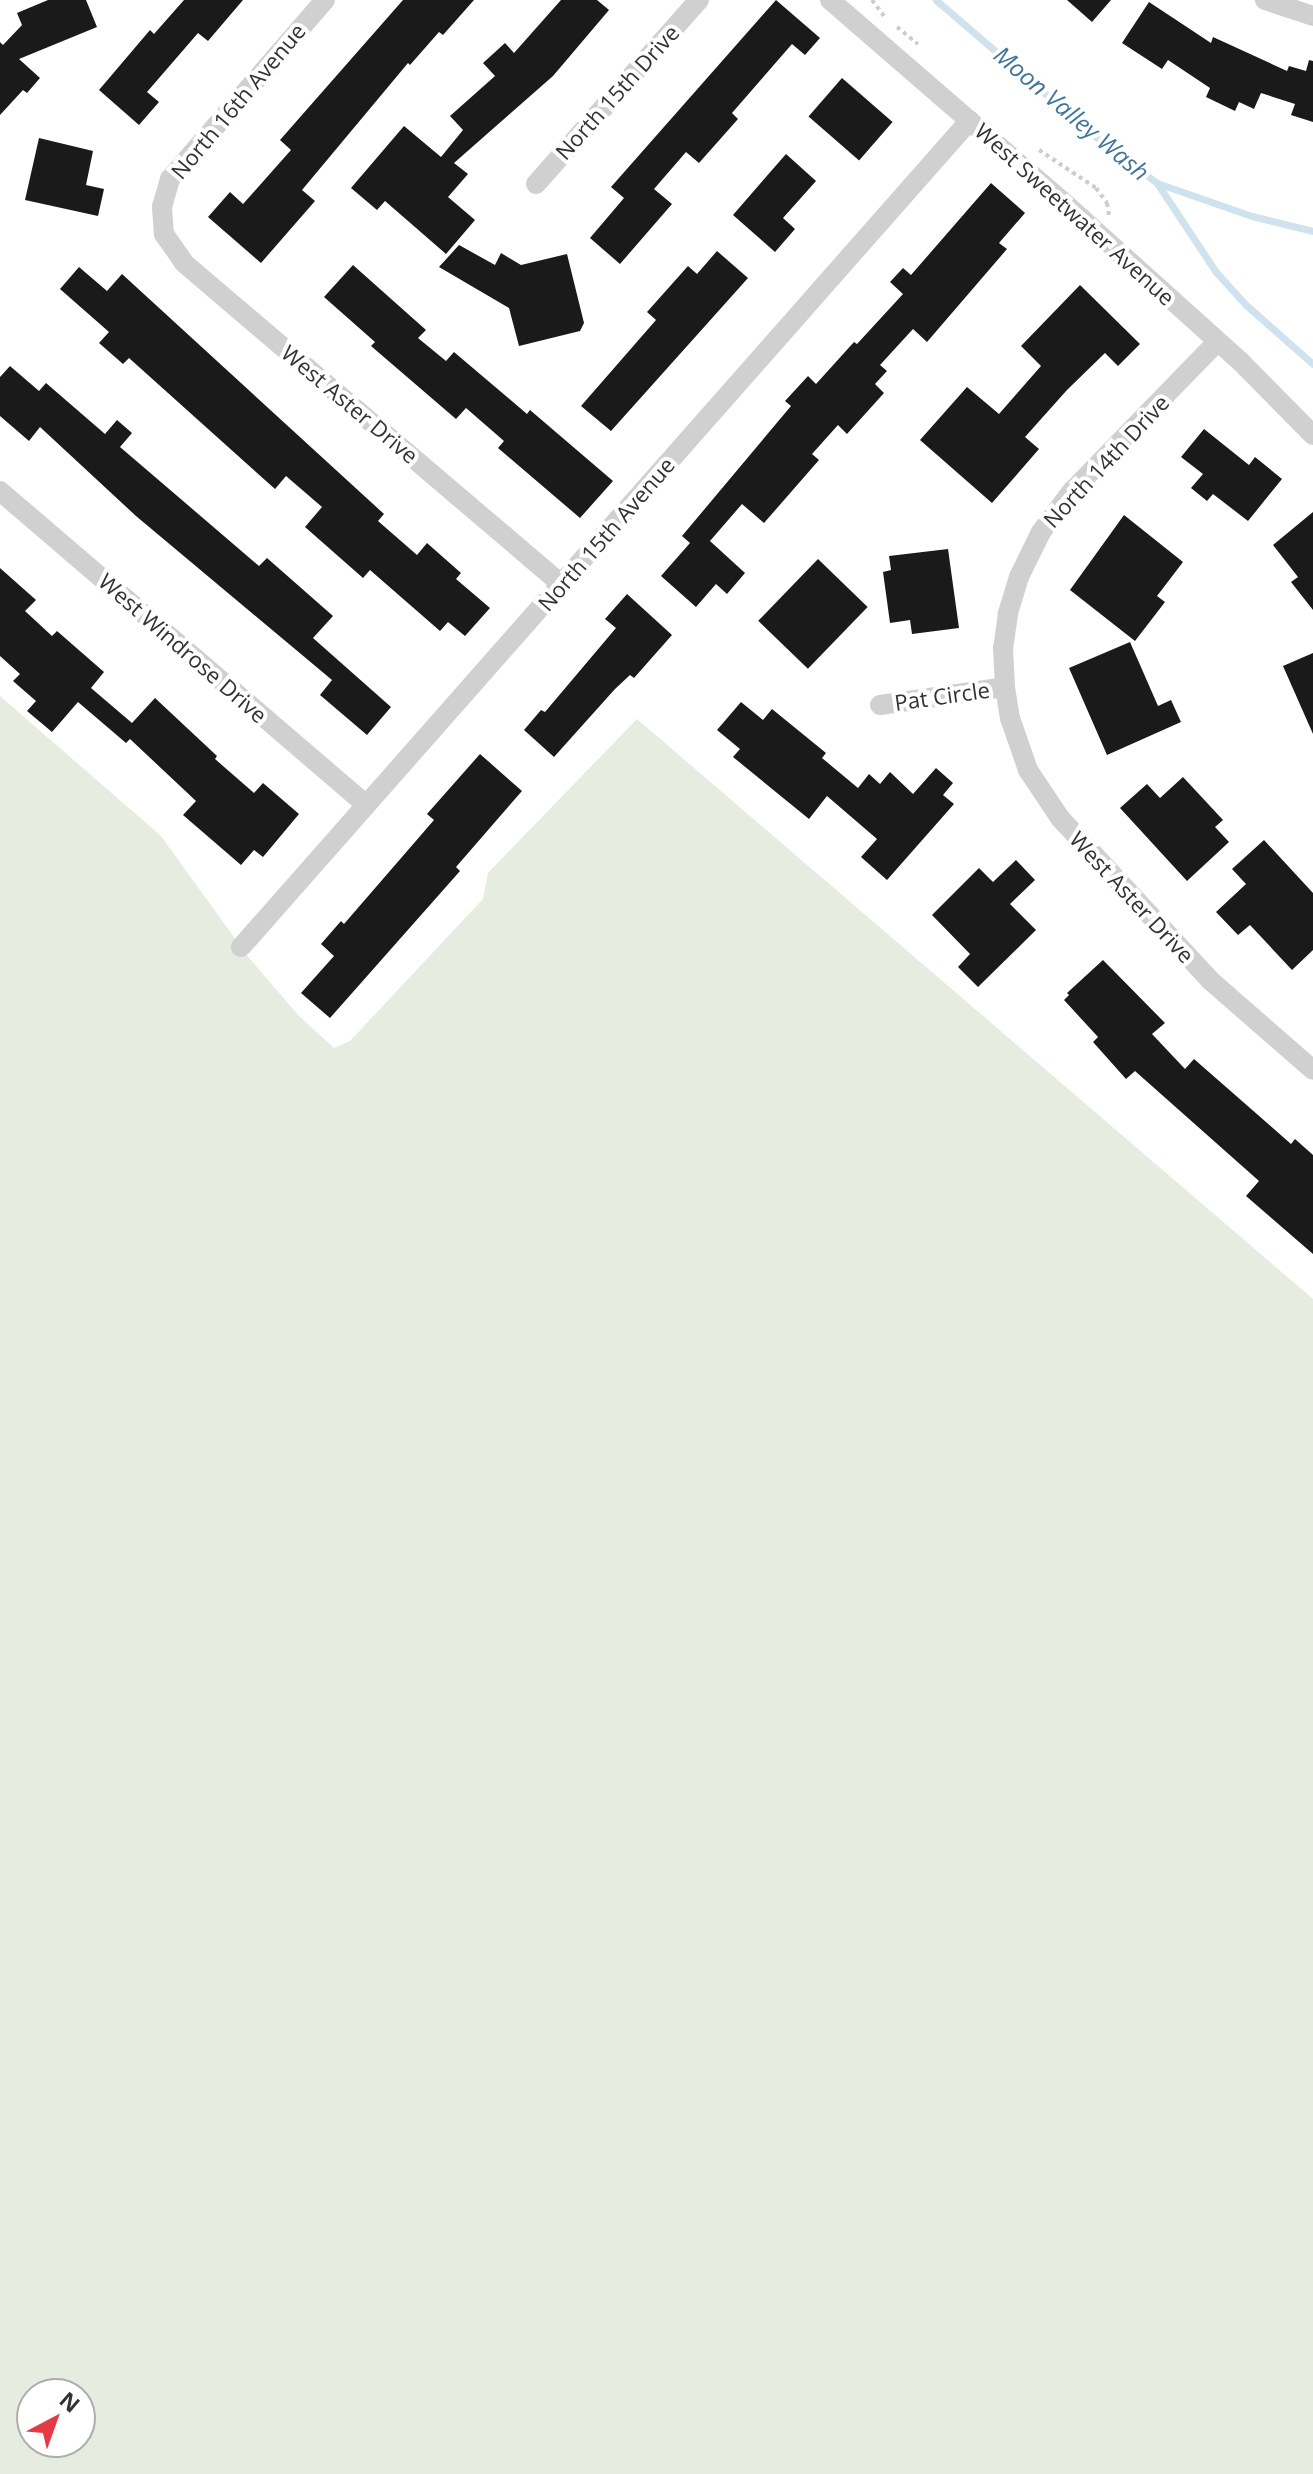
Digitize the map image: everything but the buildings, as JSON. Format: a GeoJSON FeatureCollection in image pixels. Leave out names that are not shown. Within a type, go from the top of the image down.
{"type":"FeatureCollection","features":[{"type":"Feature","properties":{"kind":"street","name":"North 16th Avenue"},"geometry":{"type":"LineString","coordinates":[[162,207],[170,179],[184,159],[325,0]]}},
{"type":"Feature","properties":{"kind":"street","name":"North 15th Drive"},"geometry":{"type":"LineString","coordinates":[[536,184],[699,0]]}},
{"type":"Feature","properties":{"kind":"street","name":"West Sweetwater Avenue"},"geometry":{"type":"LineString","coordinates":[[830,0],[970,120],[1217,342],[1313,435]]}},
{"type":"Feature","properties":{"kind":"street"},"geometry":{"type":"LineString","coordinates":[[1265,0],[1313,16]]}},
{"type":"Feature","properties":{"kind":"street","name":"North 15th Avenue"},"geometry":{"type":"LineString","coordinates":[[241,947],[970,120]]}},
{"type":"Feature","properties":{"kind":"street","name":"West Aster Drive"},"geometry":{"type":"LineString","coordinates":[[162,207],[164,234],[184,263],[562,585]]}},
{"type":"Feature","properties":{"kind":"street","name":"North 14th Drive"},"geometry":{"type":"LineString","coordinates":[[1005,687],[1003,648],[1008,614],[1019,577],[1041,532],[1072,491],[1217,342]]}},
{"type":"Feature","properties":{"kind":"street","name":"West Windrose Drive"},"geometry":{"type":"LineString","coordinates":[[0,491],[366,805]]}},
{"type":"Feature","properties":{"kind":"street","name":"West Aster Drive"},"geometry":{"type":"LineString","coordinates":[[1005,687],[1010,718],[1028,770],[1060,818],[1211,981],[1313,1070]]}},
{"type":"Feature","properties":{"kind":"street","name":"Pat Circle"},"geometry":{"type":"LineString","coordinates":[[880,705],[1005,687]]}},
{"type":"Feature","properties":{"kind":"shaded area"},"geometry":{"type":"Polygon","coordinates":[[[0,696],[161,836],[249,958],[299,1016],[334,1048],[350,1041],[483,899],[488,873],[637,719],[1313,1299],[1313,2474],[0,2474],[0,696]]]}},
{"type":"Feature","properties":{"kind":"waterway","name":"Moon Valley Wash"},"geometry":{"type":"LineString","coordinates":[[936,0],[1093,135],[1157,183],[1252,216],[1313,231]]}},
{"type":"Feature","properties":{"kind":"waterway"},"geometry":{"type":"LineString","coordinates":[[1157,183],[1216,272],[1246,305],[1313,364]]}}]}
